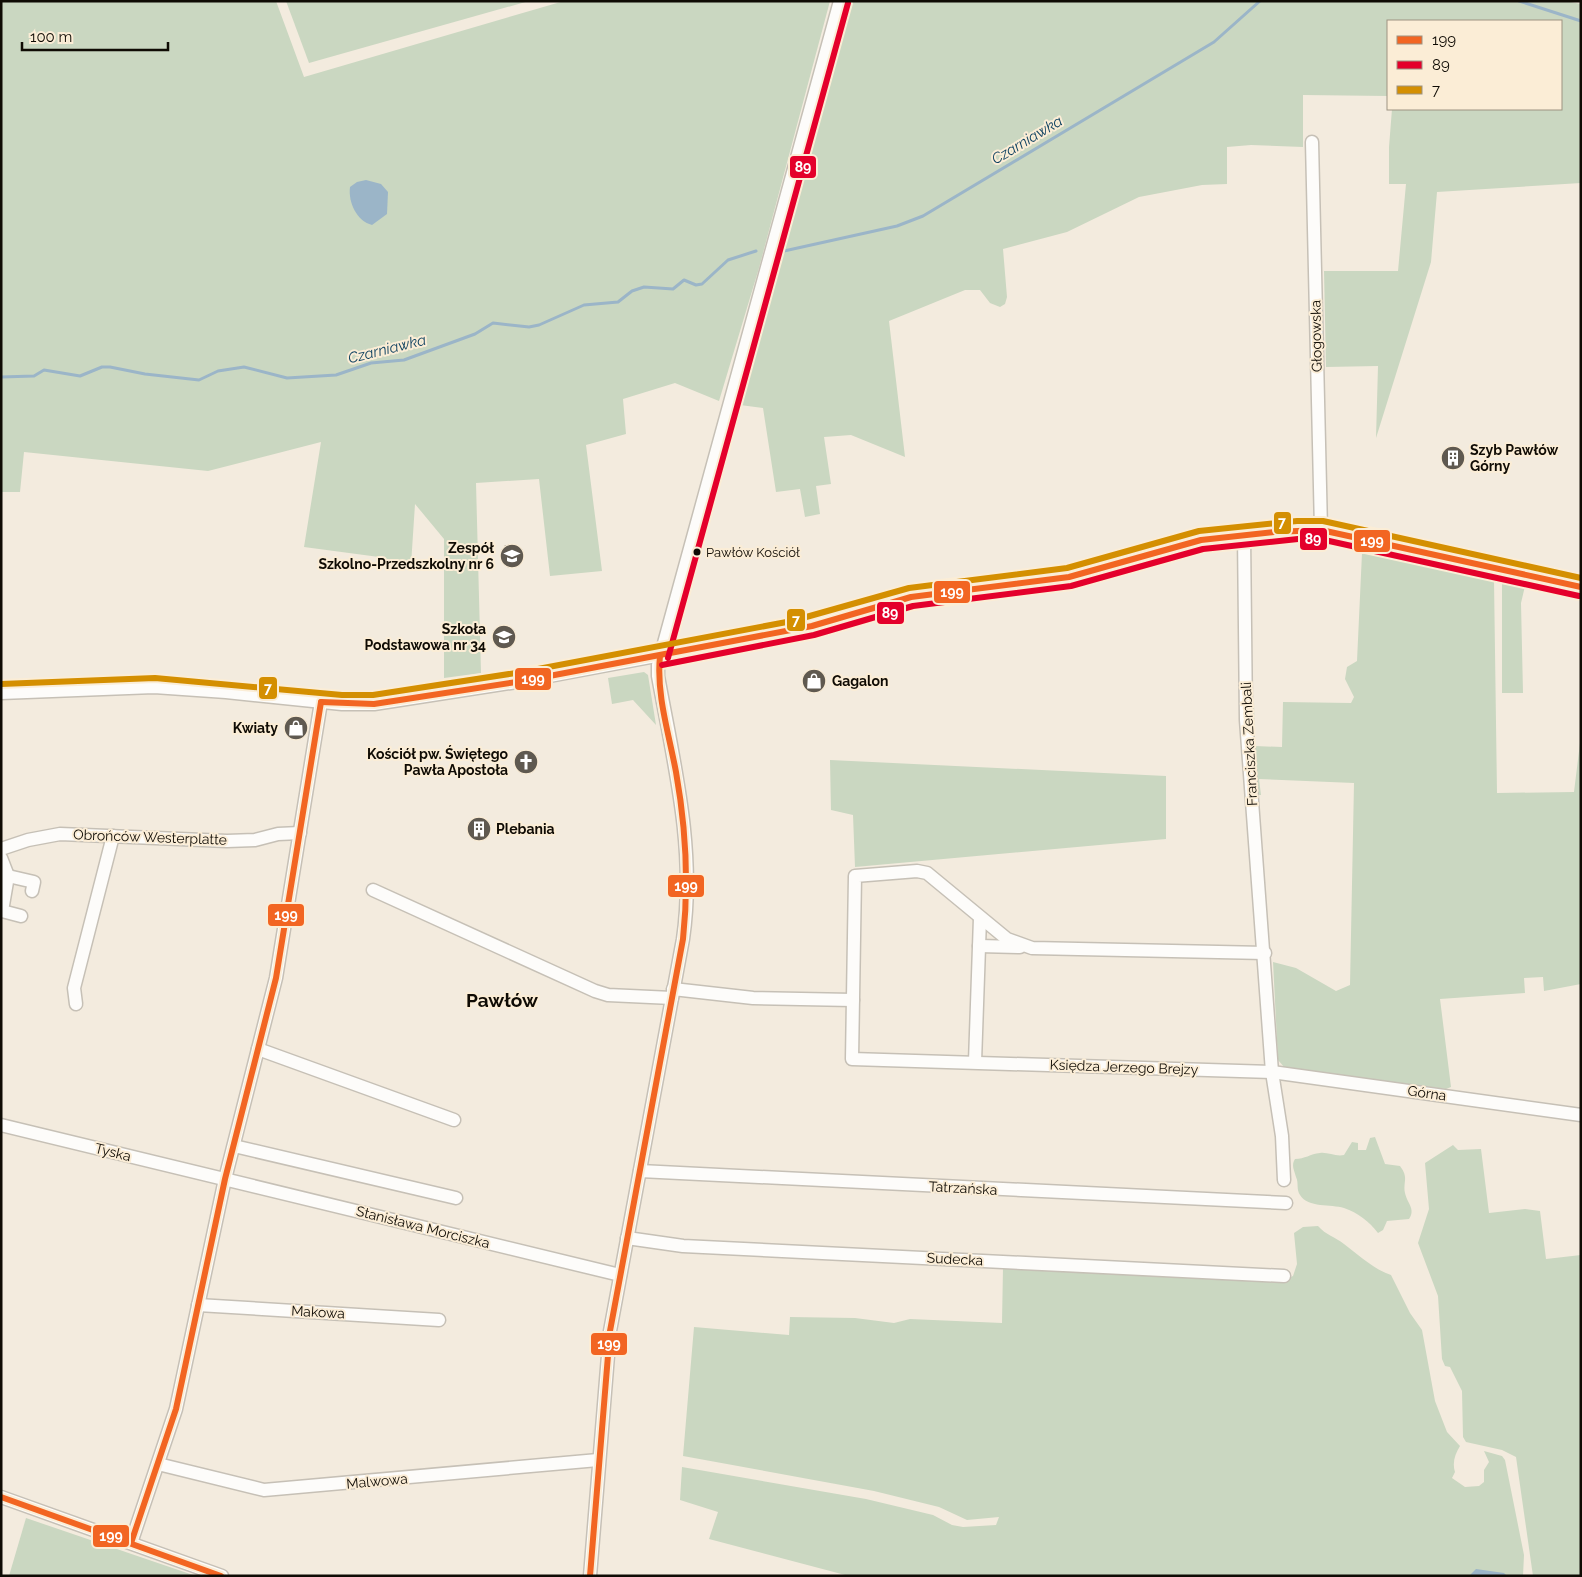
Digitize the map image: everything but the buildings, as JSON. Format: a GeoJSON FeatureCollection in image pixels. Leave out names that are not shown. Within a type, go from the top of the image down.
{"type":"FeatureCollection","features":[{"type":"Feature","properties":{"kind":"street"},"geometry":{"type":"LineString","coordinates":[[590,1576],[606,1357],[685,921],[687,857],[684,815],[658,676],[660,656],[840,1]]}},
{"type":"Feature","properties":{"kind":"street","name":"Głogowska"},"geometry":{"type":"LineString","coordinates":[[1312,142],[1321,530]]}},
{"type":"Feature","properties":{"kind":"street"},"geometry":{"type":"LineString","coordinates":[[1,693],[154,687],[358,705],[391,702],[660,656],[812,626],[911,596],[1069,577],[1182,545],[1244,535],[1298,530],[1321,530],[1581,587]]}},
{"type":"Feature","properties":{"kind":"street","name":"Franciszka Zembali"},"geometry":{"type":"LineString","coordinates":[[1244,535],[1246,720],[1265,953],[1272,1072],[1282,1136],[1284,1180]]}},
{"type":"Feature","properties":{"kind":"street"},"geometry":{"type":"LineString","coordinates":[[131,1543],[176,1409],[225,1179],[283,945],[321,702]]}},
{"type":"Feature","properties":{"kind":"street","name":"Obrońców Westerplatte"},"geometry":{"type":"LineString","coordinates":[[1,849],[28,840],[60,834],[227,841],[255,840],[278,834],[300,833]]}},
{"type":"Feature","properties":{"kind":"street"},"geometry":{"type":"LineString","coordinates":[[76,1004],[74,988],[113,836]]}},
{"type":"Feature","properties":{"kind":"street"},"geometry":{"type":"LineString","coordinates":[[1,858],[8,876],[2,912],[21,916]]}},
{"type":"Feature","properties":{"kind":"street","name":"Księdza Jerzego Brejzy"},"geometry":{"type":"LineString","coordinates":[[980,918],[927,874],[918,871],[855,876],[852,1059],[1272,1072]]}},
{"type":"Feature","properties":{"kind":"street"},"geometry":{"type":"LineString","coordinates":[[8,876],[34,882],[32,890]]}},
{"type":"Feature","properties":{"kind":"street"},"geometry":{"type":"LineString","coordinates":[[373,890],[595,991],[608,995],[673,994],[853,1000]]}},
{"type":"Feature","properties":{"kind":"street"},"geometry":{"type":"LineString","coordinates":[[980,918],[1008,939],[1032,948]]}},
{"type":"Feature","properties":{"kind":"street"},"geometry":{"type":"LineString","coordinates":[[975,1062],[980,918]]}},
{"type":"Feature","properties":{"kind":"street"},"geometry":{"type":"LineString","coordinates":[[979,946],[1265,953]]}},
{"type":"Feature","properties":{"kind":"street"},"geometry":{"type":"LineString","coordinates":[[258,1049],[454,1120]]}},
{"type":"Feature","properties":{"kind":"street","name":"Górna"},"geometry":{"type":"LineString","coordinates":[[1272,1072],[1581,1115]]}},
{"type":"Feature","properties":{"kind":"street","name":"Tyska"},"geometry":{"type":"LineString","coordinates":[[1,1125],[225,1179]]}},
{"type":"Feature","properties":{"kind":"street"},"geometry":{"type":"LineString","coordinates":[[234,1146],[456,1198]]}},
{"type":"Feature","properties":{"kind":"street","name":"Tatrzańska"},"geometry":{"type":"LineString","coordinates":[[640,1170],[1286,1202]]}},
{"type":"Feature","properties":{"kind":"street","name":"Stanisława Morciszka"},"geometry":{"type":"LineString","coordinates":[[225,1179],[620,1275]]}},
{"type":"Feature","properties":{"kind":"street","name":"Sudecka"},"geometry":{"type":"LineString","coordinates":[[627,1238],[682,1246],[1284,1276]]}},
{"type":"Feature","properties":{"kind":"street","name":"Makowa"},"geometry":{"type":"LineString","coordinates":[[198,1305],[439,1320]]}},
{"type":"Feature","properties":{"kind":"street","name":"Malwowa"},"geometry":{"type":"LineString","coordinates":[[158,1464],[264,1490],[598,1460]]}},
{"type":"Feature","properties":{"kind":"street"},"geometry":{"type":"LineString","coordinates":[[1,1497],[222,1576]]}},
{"type":"Feature","properties":{"kind":"green space"},"geometry":{"type":"Polygon","coordinates":[[[1,1],[276,1],[304,77],[564,1],[830,1],[759,268],[719,401],[675,383],[623,399],[626,434],[586,445],[602,571],[550,576],[539,479],[476,483],[481,673],[444,678],[444,539],[415,504],[411,565],[379,557],[304,547],[321,442],[208,471],[24,452],[20,492],[1,492],[1,1]]]}},
{"type":"Feature","properties":{"kind":"green space"},"geometry":{"type":"Polygon","coordinates":[[[286,1],[529,1],[309,63],[286,1]]]}},
{"type":"Feature","properties":{"kind":"green space"},"geometry":{"type":"Polygon","coordinates":[[[851,1],[1565,1],[1581,4],[1581,183],[1437,192],[1431,262],[1376,438],[1378,366],[1326,367],[1324,271],[1398,271],[1406,184],[1389,184],[1392,110],[1562,110],[1562,20],[1387,20],[1387,96],[1303,95],[1303,147],[1251,145],[1227,147],[1227,184],[1202,185],[1139,197],[1067,232],[1003,249],[1007,297],[1005,304],[1000,307],[990,303],[980,290],[965,290],[889,321],[905,457],[851,435],[824,437],[831,484],[816,486],[820,514],[805,517],[800,489],[776,492],[763,408],[740,405],[851,1]]]}},
{"type":"Feature","properties":{"kind":"green space"},"geometry":{"type":"Polygon","coordinates":[[[1362,553],[1494,580],[1497,793],[1574,792],[1581,735],[1581,984],[1544,991],[1543,977],[1524,978],[1525,993],[1440,999],[1451,1087],[1446,1089],[1285,1068],[1278,1060],[1273,962],[1296,968],[1336,991],[1350,985],[1354,783],[1259,779],[1261,795],[1256,795],[1250,702],[1254,702],[1255,746],[1282,747],[1283,702],[1351,703],[1354,697],[1345,679],[1347,667],[1357,661],[1362,553]]]}},
{"type":"Feature","properties":{"kind":"green space"},"geometry":{"type":"Polygon","coordinates":[[[1502,582],[1525,586],[1521,603],[1523,693],[1502,693],[1502,582]]]}},
{"type":"Feature","properties":{"kind":"green space"},"geometry":{"type":"Polygon","coordinates":[[[644,672],[648,675],[656,725],[633,700],[612,704],[608,678],[644,672]]]}},
{"type":"Feature","properties":{"kind":"green space"},"geometry":{"type":"Polygon","coordinates":[[[830,760],[1166,776],[1166,839],[855,867],[853,815],[831,810],[830,760]]]}},
{"type":"Feature","properties":{"kind":"green space"},"geometry":{"type":"Polygon","coordinates":[[[1375,1137],[1385,1164],[1400,1166],[1403,1170],[1405,1193],[1412,1212],[1409,1219],[1387,1221],[1383,1230],[1378,1233],[1367,1221],[1349,1210],[1314,1204],[1304,1199],[1299,1193],[1293,1165],[1295,1159],[1316,1154],[1344,1155],[1352,1142],[1358,1143],[1358,1150],[1366,1150],[1370,1138],[1375,1137]]]}},
{"type":"Feature","properties":{"kind":"green space"},"geometry":{"type":"Polygon","coordinates":[[[1453,1145],[1458,1150],[1481,1149],[1489,1213],[1525,1209],[1540,1211],[1546,1259],[1581,1255],[1581,1576],[1533,1576],[1516,1457],[1502,1450],[1466,1442],[1463,1437],[1462,1391],[1450,1367],[1445,1366],[1442,1359],[1438,1296],[1418,1243],[1429,1209],[1425,1163],[1453,1145]]]}},
{"type":"Feature","properties":{"kind":"green space"},"geometry":{"type":"Polygon","coordinates":[[[1318,1226],[1372,1265],[1391,1275],[1410,1313],[1422,1330],[1435,1401],[1447,1432],[1460,1446],[1454,1459],[1455,1472],[1452,1478],[1465,1487],[1479,1486],[1484,1482],[1484,1470],[1489,1462],[1484,1451],[1502,1456],[1505,1460],[1524,1555],[1523,1576],[849,1576],[709,1539],[718,1512],[680,1500],[682,1467],[866,1499],[933,1515],[952,1525],[963,1527],[996,1525],[999,1517],[967,1520],[939,1507],[874,1491],[683,1456],[694,1327],[789,1335],[790,1317],[855,1318],[894,1323],[910,1319],[1002,1323],[1003,1268],[1287,1279],[1293,1276],[1297,1264],[1294,1233],[1303,1227],[1318,1226]]]}},
{"type":"Feature","properties":{"kind":"green space"},"geometry":{"type":"Polygon","coordinates":[[[26,1518],[196,1576],[9,1576],[26,1518]]]}},
{"type":"Feature","properties":{"kind":"water"},"geometry":{"type":"Polygon","coordinates":[[[366,180],[381,184],[388,192],[387,214],[372,225],[362,220],[350,199],[350,187],[357,182],[366,180]]]}},
{"type":"Feature","properties":{"kind":"water"},"geometry":{"type":"Polygon","coordinates":[[[1476,1569],[1504,1573],[1507,1576],[1469,1576],[1476,1569]]]}},
{"type":"Feature","properties":{"kind":"waterway","name":"Czarniawka"},"geometry":{"type":"LineString","coordinates":[[784,251],[897,226],[923,216],[1214,42],[1260,1]]}},
{"type":"Feature","properties":{"kind":"waterway"},"geometry":{"type":"LineString","coordinates":[[1519,1],[1581,21]]}},
{"type":"Feature","properties":{"kind":"waterway","name":"Czarniawka"},"geometry":{"type":"LineString","coordinates":[[1,377],[34,376],[44,370],[80,376],[102,367],[199,380],[218,371],[244,367],[287,378],[336,375],[371,363],[404,360],[475,334],[493,323],[529,327],[539,325],[584,305],[618,302],[632,291],[644,287],[673,289],[684,280],[696,285],[702,284],[728,260],[756,251]]}},
{"type":"Feature","properties":{"kind":"transit line","name":"89"},"geometry":{"type":"LineString","coordinates":[[668,658],[848,3]]}},
{"type":"Feature","properties":{"kind":"transit line","name":"7"},"geometry":{"type":"LineString","coordinates":[[1,684],[155,678],[342,695],[373,695],[522,672],[792,621],[909,588],[1067,568],[1199,531],[1297,521],[1323,521],[1581,578]]}},
{"type":"Feature","properties":{"kind":"transit line","name":"199"},"geometry":{"type":"LineString","coordinates":[[321,702],[374,704],[523,681],[812,626],[911,597],[1069,577],[1201,540],[1274,532],[1321,530],[1581,587]]}},
{"type":"Feature","properties":{"kind":"transit line","name":"89"},"geometry":{"type":"LineString","coordinates":[[662,665],[814,635],[913,606],[1071,586],[1203,549],[1298,539],[1320,539],[1579,596]]}},
{"type":"Feature","properties":{"kind":"transit line","name":"199"},"geometry":{"type":"LineString","coordinates":[[590,1576],[610,1331],[683,939],[685,918],[686,876],[682,814],[676,772],[661,699],[660,656]]}},
{"type":"Feature","properties":{"kind":"transit line","name":"199"},"geometry":{"type":"LineString","coordinates":[[131,1543],[176,1409],[225,1179],[276,978],[321,702]]}},
{"type":"Feature","properties":{"kind":"transit line","name":"199"},"geometry":{"type":"LineString","coordinates":[[1,1497],[221,1576]]}},
{"type":"Feature","properties":{"kind":"place","name":"Szyb Pawłów Górny"},"geometry":{"type":"Point","coordinates":[1453,458]}},
{"type":"Feature","properties":{"kind":"place","name":"Pawłów Kościół"},"geometry":{"type":"Point","coordinates":[697,552]}},
{"type":"Feature","properties":{"kind":"place","name":"Zespół Szkolno-Przedszkolny nr 6"},"geometry":{"type":"Point","coordinates":[512,556]}},
{"type":"Feature","properties":{"kind":"place","name":"Szkoła Podstawowa nr 34"},"geometry":{"type":"Point","coordinates":[504,637]}},
{"type":"Feature","properties":{"kind":"place","name":"Gagalon"},"geometry":{"type":"Point","coordinates":[814,681]}},
{"type":"Feature","properties":{"kind":"place","name":"Kwiaty"},"geometry":{"type":"Point","coordinates":[296,728]}},
{"type":"Feature","properties":{"kind":"place","name":"Kościół pw. Świętego Pawła Apostoła"},"geometry":{"type":"Point","coordinates":[526,762]}},
{"type":"Feature","properties":{"kind":"place","name":"Plebania"},"geometry":{"type":"Point","coordinates":[479,829]}},
{"type":"Feature","properties":{"kind":"district","name":"Pawłów"},"geometry":{"type":"Point","coordinates":[502,1000]}}]}
